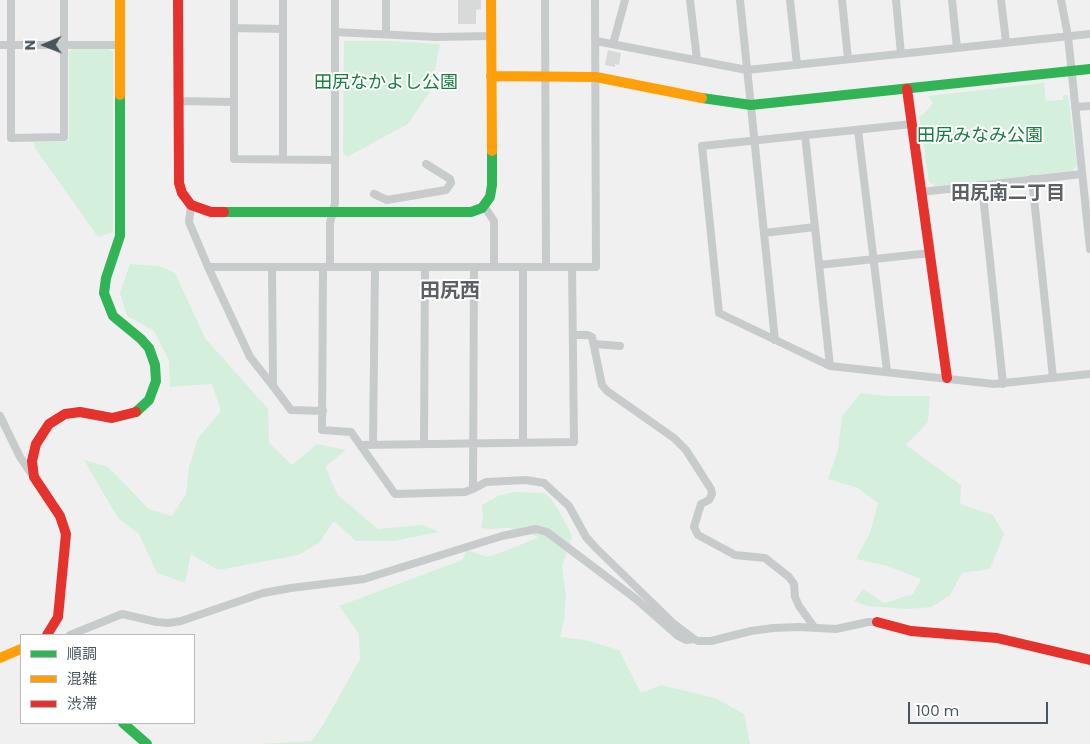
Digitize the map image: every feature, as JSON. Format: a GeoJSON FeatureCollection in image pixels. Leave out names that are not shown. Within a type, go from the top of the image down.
{"type":"FeatureCollection","features":[{"type":"Feature","properties":{"kind":"street"},"geometry":{"type":"LineString","coordinates":[[11,0],[11,138],[64,137],[64,0]]}},
{"type":"Feature","properties":{"kind":"street"},"geometry":{"type":"LineString","coordinates":[[37,482],[32,468],[32,455],[43,433],[52,421],[65,414],[75,412],[112,418],[132,414],[149,400],[156,381],[155,365],[149,348],[141,338],[113,316],[106,303],[104,293],[106,278],[120,236],[120,0]]}},
{"type":"Feature","properties":{"kind":"street"},"geometry":{"type":"LineString","coordinates":[[178,0],[179,183],[184,197],[191,205],[211,212],[471,212],[484,206],[490,197],[492,185],[491,0]]}},
{"type":"Feature","properties":{"kind":"street"},"geometry":{"type":"LineString","coordinates":[[234,0],[234,159],[335,160]]}},
{"type":"Feature","properties":{"kind":"street"},"geometry":{"type":"LineString","coordinates":[[284,0],[284,159]]}},
{"type":"Feature","properties":{"kind":"street"},"geometry":{"type":"LineString","coordinates":[[334,0],[335,203],[330,223],[327,267],[322,430],[351,432],[395,494],[465,492],[473,490],[486,482],[526,480],[544,483],[569,506],[586,537],[596,548],[662,612],[694,639]]}},
{"type":"Feature","properties":{"kind":"street"},"geometry":{"type":"LineString","coordinates":[[386,0],[386,33]]}},
{"type":"Feature","properties":{"kind":"street"},"geometry":{"type":"LineString","coordinates":[[546,0],[546,267]]}},
{"type":"Feature","properties":{"kind":"street"},"geometry":{"type":"LineString","coordinates":[[208,267],[596,267],[596,0]]}},
{"type":"Feature","properties":{"kind":"street"},"geometry":{"type":"LineString","coordinates":[[614,44],[625,0]]}},
{"type":"Feature","properties":{"kind":"street"},"geometry":{"type":"LineString","coordinates":[[690,0],[697,60]]}},
{"type":"Feature","properties":{"kind":"street"},"geometry":{"type":"LineString","coordinates":[[740,0],[775,340]]}},
{"type":"Feature","properties":{"kind":"street"},"geometry":{"type":"LineString","coordinates":[[790,0],[797,65]]}},
{"type":"Feature","properties":{"kind":"street"},"geometry":{"type":"LineString","coordinates":[[842,0],[848,59]]}},
{"type":"Feature","properties":{"kind":"street"},"geometry":{"type":"LineString","coordinates":[[896,0],[901,54]]}},
{"type":"Feature","properties":{"kind":"street"},"geometry":{"type":"LineString","coordinates":[[952,0],[957,48]]}},
{"type":"Feature","properties":{"kind":"street"},"geometry":{"type":"LineString","coordinates":[[1001,0],[1006,42]]}},
{"type":"Feature","properties":{"kind":"street"},"geometry":{"type":"LineString","coordinates":[[1061,0],[1068,36],[1089,224],[1090,249]]}},
{"type":"Feature","properties":{"kind":"street"},"geometry":{"type":"LineString","coordinates":[[234,28],[283,29]]}},
{"type":"Feature","properties":{"kind":"street"},"geometry":{"type":"LineString","coordinates":[[335,32],[386,33],[436,37],[491,36]]}},
{"type":"Feature","properties":{"kind":"street"},"geometry":{"type":"LineString","coordinates":[[596,41],[747,70],[1090,34]]}},
{"type":"Feature","properties":{"kind":"street"},"geometry":{"type":"LineString","coordinates":[[0,45],[120,44]]}},
{"type":"Feature","properties":{"kind":"street"},"geometry":{"type":"LineString","coordinates":[[491,76],[596,77],[722,102],[751,105],[1090,69]]}},
{"type":"Feature","properties":{"kind":"street"},"geometry":{"type":"LineString","coordinates":[[907,88],[947,378]]}},
{"type":"Feature","properties":{"kind":"street"},"geometry":{"type":"LineString","coordinates":[[178,101],[234,102]]}},
{"type":"Feature","properties":{"kind":"street"},"geometry":{"type":"LineString","coordinates":[[1075,107],[1090,106]]}},
{"type":"Feature","properties":{"kind":"street"},"geometry":{"type":"LineString","coordinates":[[912,124],[702,146],[719,313],[830,366],[1003,384],[1090,374]]}},
{"type":"Feature","properties":{"kind":"street"},"geometry":{"type":"LineString","coordinates":[[858,130],[887,371]]}},
{"type":"Feature","properties":{"kind":"street"},"geometry":{"type":"LineString","coordinates":[[805,135],[830,366]]}},
{"type":"Feature","properties":{"kind":"street"},"geometry":{"type":"LineString","coordinates":[[374,194],[387,202],[446,190],[451,182],[450,179],[426,164]]}},
{"type":"Feature","properties":{"kind":"street"},"geometry":{"type":"LineString","coordinates":[[921,192],[1082,174]]}},
{"type":"Feature","properties":{"kind":"street"},"geometry":{"type":"LineString","coordinates":[[1032,180],[1053,378]]}},
{"type":"Feature","properties":{"kind":"street"},"geometry":{"type":"LineString","coordinates":[[982,185],[1003,384]]}},
{"type":"Feature","properties":{"kind":"street"},"geometry":{"type":"LineString","coordinates":[[191,205],[189,222],[250,357],[291,410],[322,411]]}},
{"type":"Feature","properties":{"kind":"street"},"geometry":{"type":"LineString","coordinates":[[484,206],[494,221],[494,267]]}},
{"type":"Feature","properties":{"kind":"street"},"geometry":{"type":"LineString","coordinates":[[764,233],[815,227]]}},
{"type":"Feature","properties":{"kind":"street"},"geometry":{"type":"LineString","coordinates":[[819,265],[930,253]]}},
{"type":"Feature","properties":{"kind":"street"},"geometry":{"type":"LineString","coordinates":[[272,267],[273,386]]}},
{"type":"Feature","properties":{"kind":"street"},"geometry":{"type":"LineString","coordinates":[[373,445],[375,267]]}},
{"type":"Feature","properties":{"kind":"street"},"geometry":{"type":"LineString","coordinates":[[424,444],[425,267]]}},
{"type":"Feature","properties":{"kind":"street"},"geometry":{"type":"LineString","coordinates":[[473,490],[474,267]]}},
{"type":"Feature","properties":{"kind":"street"},"geometry":{"type":"LineString","coordinates":[[523,443],[524,267]]}},
{"type":"Feature","properties":{"kind":"street"},"geometry":{"type":"LineString","coordinates":[[362,445],[574,442],[572,267]]}},
{"type":"Feature","properties":{"kind":"street"},"geometry":{"type":"LineString","coordinates":[[573,335],[588,334],[592,337],[602,385],[607,391],[674,438],[686,450],[711,489],[712,494],[709,500],[701,504],[694,527],[698,535],[735,555],[765,558],[789,577],[794,584],[795,597],[799,606],[815,628]]}},
{"type":"Feature","properties":{"kind":"street"},"geometry":{"type":"LineString","coordinates":[[594,344],[620,346]]}},
{"type":"Feature","properties":{"kind":"street"},"geometry":{"type":"LineString","coordinates":[[0,416],[17,452],[60,516],[66,534],[58,613],[53,633]]}},
{"type":"Feature","properties":{"kind":"street"},"geometry":{"type":"LineString","coordinates":[[72,634],[122,614],[157,622],[174,622],[222,608],[263,593],[364,579],[502,536],[536,529],[547,532],[636,599],[678,636],[686,640],[694,639],[706,642],[751,631],[773,628],[836,629],[868,622],[877,622],[919,632],[997,638],[1090,660]]}},
{"type":"Feature","properties":{"kind":"street"},"geometry":{"type":"LineString","coordinates":[[0,658],[20,649]]}},
{"type":"Feature","properties":{"kind":"street"},"geometry":{"type":"LineString","coordinates":[[124,724],[147,744]]}},
{"type":"Feature","properties":{"kind":"green space","name":"田尻なかよし公園"},"geometry":{"type":"Polygon","coordinates":[[[344,41],[440,44],[431,90],[408,124],[347,157],[343,153],[344,41]]]}},
{"type":"Feature","properties":{"kind":"green space"},"geometry":{"type":"Polygon","coordinates":[[[72,49],[108,49],[113,52],[113,232],[98,237],[35,148],[34,142],[69,141],[69,52],[72,49]]]}},
{"type":"Feature","properties":{"kind":"green space","name":"田尻みなみ公園"},"geometry":{"type":"Polygon","coordinates":[[[1044,83],[1046,101],[1063,100],[1063,95],[1068,95],[1077,166],[1072,171],[936,186],[929,182],[919,116],[923,115],[933,103],[928,96],[1044,83]]]}},
{"type":"Feature","properties":{"kind":"green space"},"geometry":{"type":"Polygon","coordinates":[[[130,264],[159,266],[175,273],[205,338],[268,409],[269,443],[292,465],[317,444],[346,450],[326,466],[338,495],[378,529],[423,525],[439,532],[393,541],[356,541],[334,521],[319,543],[298,555],[218,570],[191,554],[185,583],[157,573],[139,534],[118,518],[84,460],[108,467],[149,509],[172,516],[186,494],[189,467],[198,438],[221,411],[212,384],[170,387],[169,361],[154,331],[127,316],[120,293],[130,264]]]}},
{"type":"Feature","properties":{"kind":"green space"},"geometry":{"type":"Polygon","coordinates":[[[861,393],[886,396],[930,396],[928,422],[906,445],[961,485],[960,504],[993,515],[1004,534],[990,569],[962,573],[950,595],[932,607],[908,609],[867,606],[854,601],[863,589],[884,603],[913,594],[921,579],[887,566],[856,559],[870,533],[878,503],[858,488],[828,479],[838,450],[842,416],[861,393]]]}},
{"type":"Feature","properties":{"kind":"green space"},"geometry":{"type":"Polygon","coordinates":[[[516,492],[544,493],[559,511],[572,537],[562,566],[566,597],[560,637],[585,640],[619,650],[641,693],[661,685],[715,698],[744,714],[750,744],[257,744],[312,741],[323,725],[360,659],[359,634],[339,606],[462,560],[467,550],[488,557],[538,537],[523,530],[508,528],[490,529],[482,528],[481,526],[483,519],[482,505],[500,495],[516,492]]]}},
{"type":"Feature","properties":{"kind":"building"},"geometry":{"type":"Polygon","coordinates":[[[458,0],[481,0],[481,9],[476,10],[476,24],[458,24],[458,0]]]}},
{"type":"Feature","properties":{"kind":"building"},"geometry":{"type":"Polygon","coordinates":[[[608,50],[621,53],[619,65],[615,64],[615,67],[605,65],[608,50]]]}},
{"type":"Feature","properties":{"kind":"traffic: fast"},"geometry":{"type":"LineString","coordinates":[[702,98],[751,105],[1090,69]]}},
{"type":"Feature","properties":{"kind":"traffic: fast"},"geometry":{"type":"LineString","coordinates":[[120,95],[120,236],[106,278],[104,293],[113,316],[149,348],[155,365],[156,381],[149,400],[136,412]]}},
{"type":"Feature","properties":{"kind":"traffic: fast"},"geometry":{"type":"LineString","coordinates":[[224,212],[471,212],[482,208],[490,197],[492,151]]}},
{"type":"Feature","properties":{"kind":"traffic: fast"},"geometry":{"type":"LineString","coordinates":[[124,724],[147,744]]}},
{"type":"Feature","properties":{"kind":"traffic: slow"},"geometry":{"type":"LineString","coordinates":[[120,0],[120,95]]}},
{"type":"Feature","properties":{"kind":"traffic: slow"},"geometry":{"type":"LineString","coordinates":[[491,0],[492,151]]}},
{"type":"Feature","properties":{"kind":"traffic: slow"},"geometry":{"type":"LineString","coordinates":[[491,76],[596,77],[702,98]]}},
{"type":"Feature","properties":{"kind":"traffic: slow"},"geometry":{"type":"LineString","coordinates":[[0,658],[20,649]]}},
{"type":"Feature","properties":{"kind":"traffic: jam"},"geometry":{"type":"LineString","coordinates":[[178,0],[179,183],[182,193],[191,205],[211,212],[224,212]]}},
{"type":"Feature","properties":{"kind":"traffic: jam"},"geometry":{"type":"LineString","coordinates":[[907,89],[947,378]]}},
{"type":"Feature","properties":{"kind":"traffic: jam"},"geometry":{"type":"LineString","coordinates":[[48,634],[58,617],[66,534],[60,516],[34,477],[32,461],[36,444],[49,424],[65,414],[80,412],[112,418],[136,412]]}},
{"type":"Feature","properties":{"kind":"traffic: jam"},"geometry":{"type":"LineString","coordinates":[[877,622],[911,631],[997,638],[1090,660]]}},
{"type":"Feature","properties":{"kind":"district","name":"田尻南二丁目"},"geometry":{"type":"Point","coordinates":[1008,194]}},
{"type":"Feature","properties":{"kind":"district","name":"田尻西"},"geometry":{"type":"Point","coordinates":[450,292]}}]}
